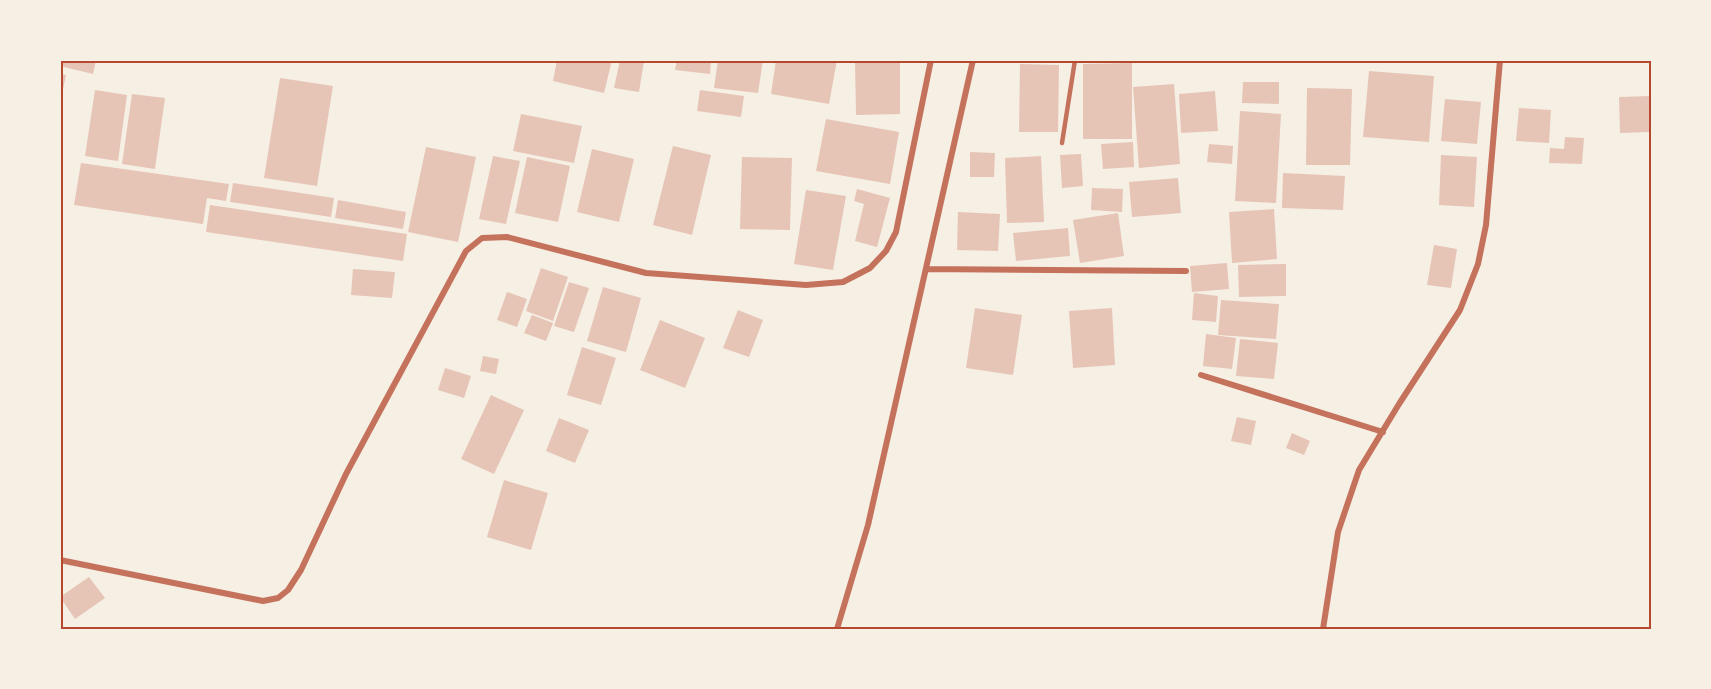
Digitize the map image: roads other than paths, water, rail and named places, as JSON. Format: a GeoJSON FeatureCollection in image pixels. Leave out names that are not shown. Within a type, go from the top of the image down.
{"type":"FeatureCollection","features":[{"type":"Feature","properties":{"kind":"street"},"geometry":{"type":"LineString","coordinates":[[60,560],[263,600],[278,598],[288,590],[301,570],[346,474],[466,251],[482,238],[507,237],[646,273],[806,285],[843,282],[870,268],[886,251],[897,232],[931,60]]}},
{"type":"Feature","properties":{"kind":"street"},"geometry":{"type":"LineString","coordinates":[[837,629],[868,525],[973,60]]}},
{"type":"Feature","properties":{"kind":"street"},"geometry":{"type":"LineString","coordinates":[[1323,629],[1338,532],[1359,470],[1460,310],[1478,264],[1486,225],[1500,60]]}},
{"type":"Feature","properties":{"kind":"street"},"geometry":{"type":"LineString","coordinates":[[926,269],[1186,271]]}},
{"type":"Feature","properties":{"kind":"street"},"geometry":{"type":"LineString","coordinates":[[1201,375],[1383,432]]}},
{"type":"Feature","properties":{"kind":"lane"},"geometry":{"type":"LineString","coordinates":[[1062,143],[1075,60]]}}]}
